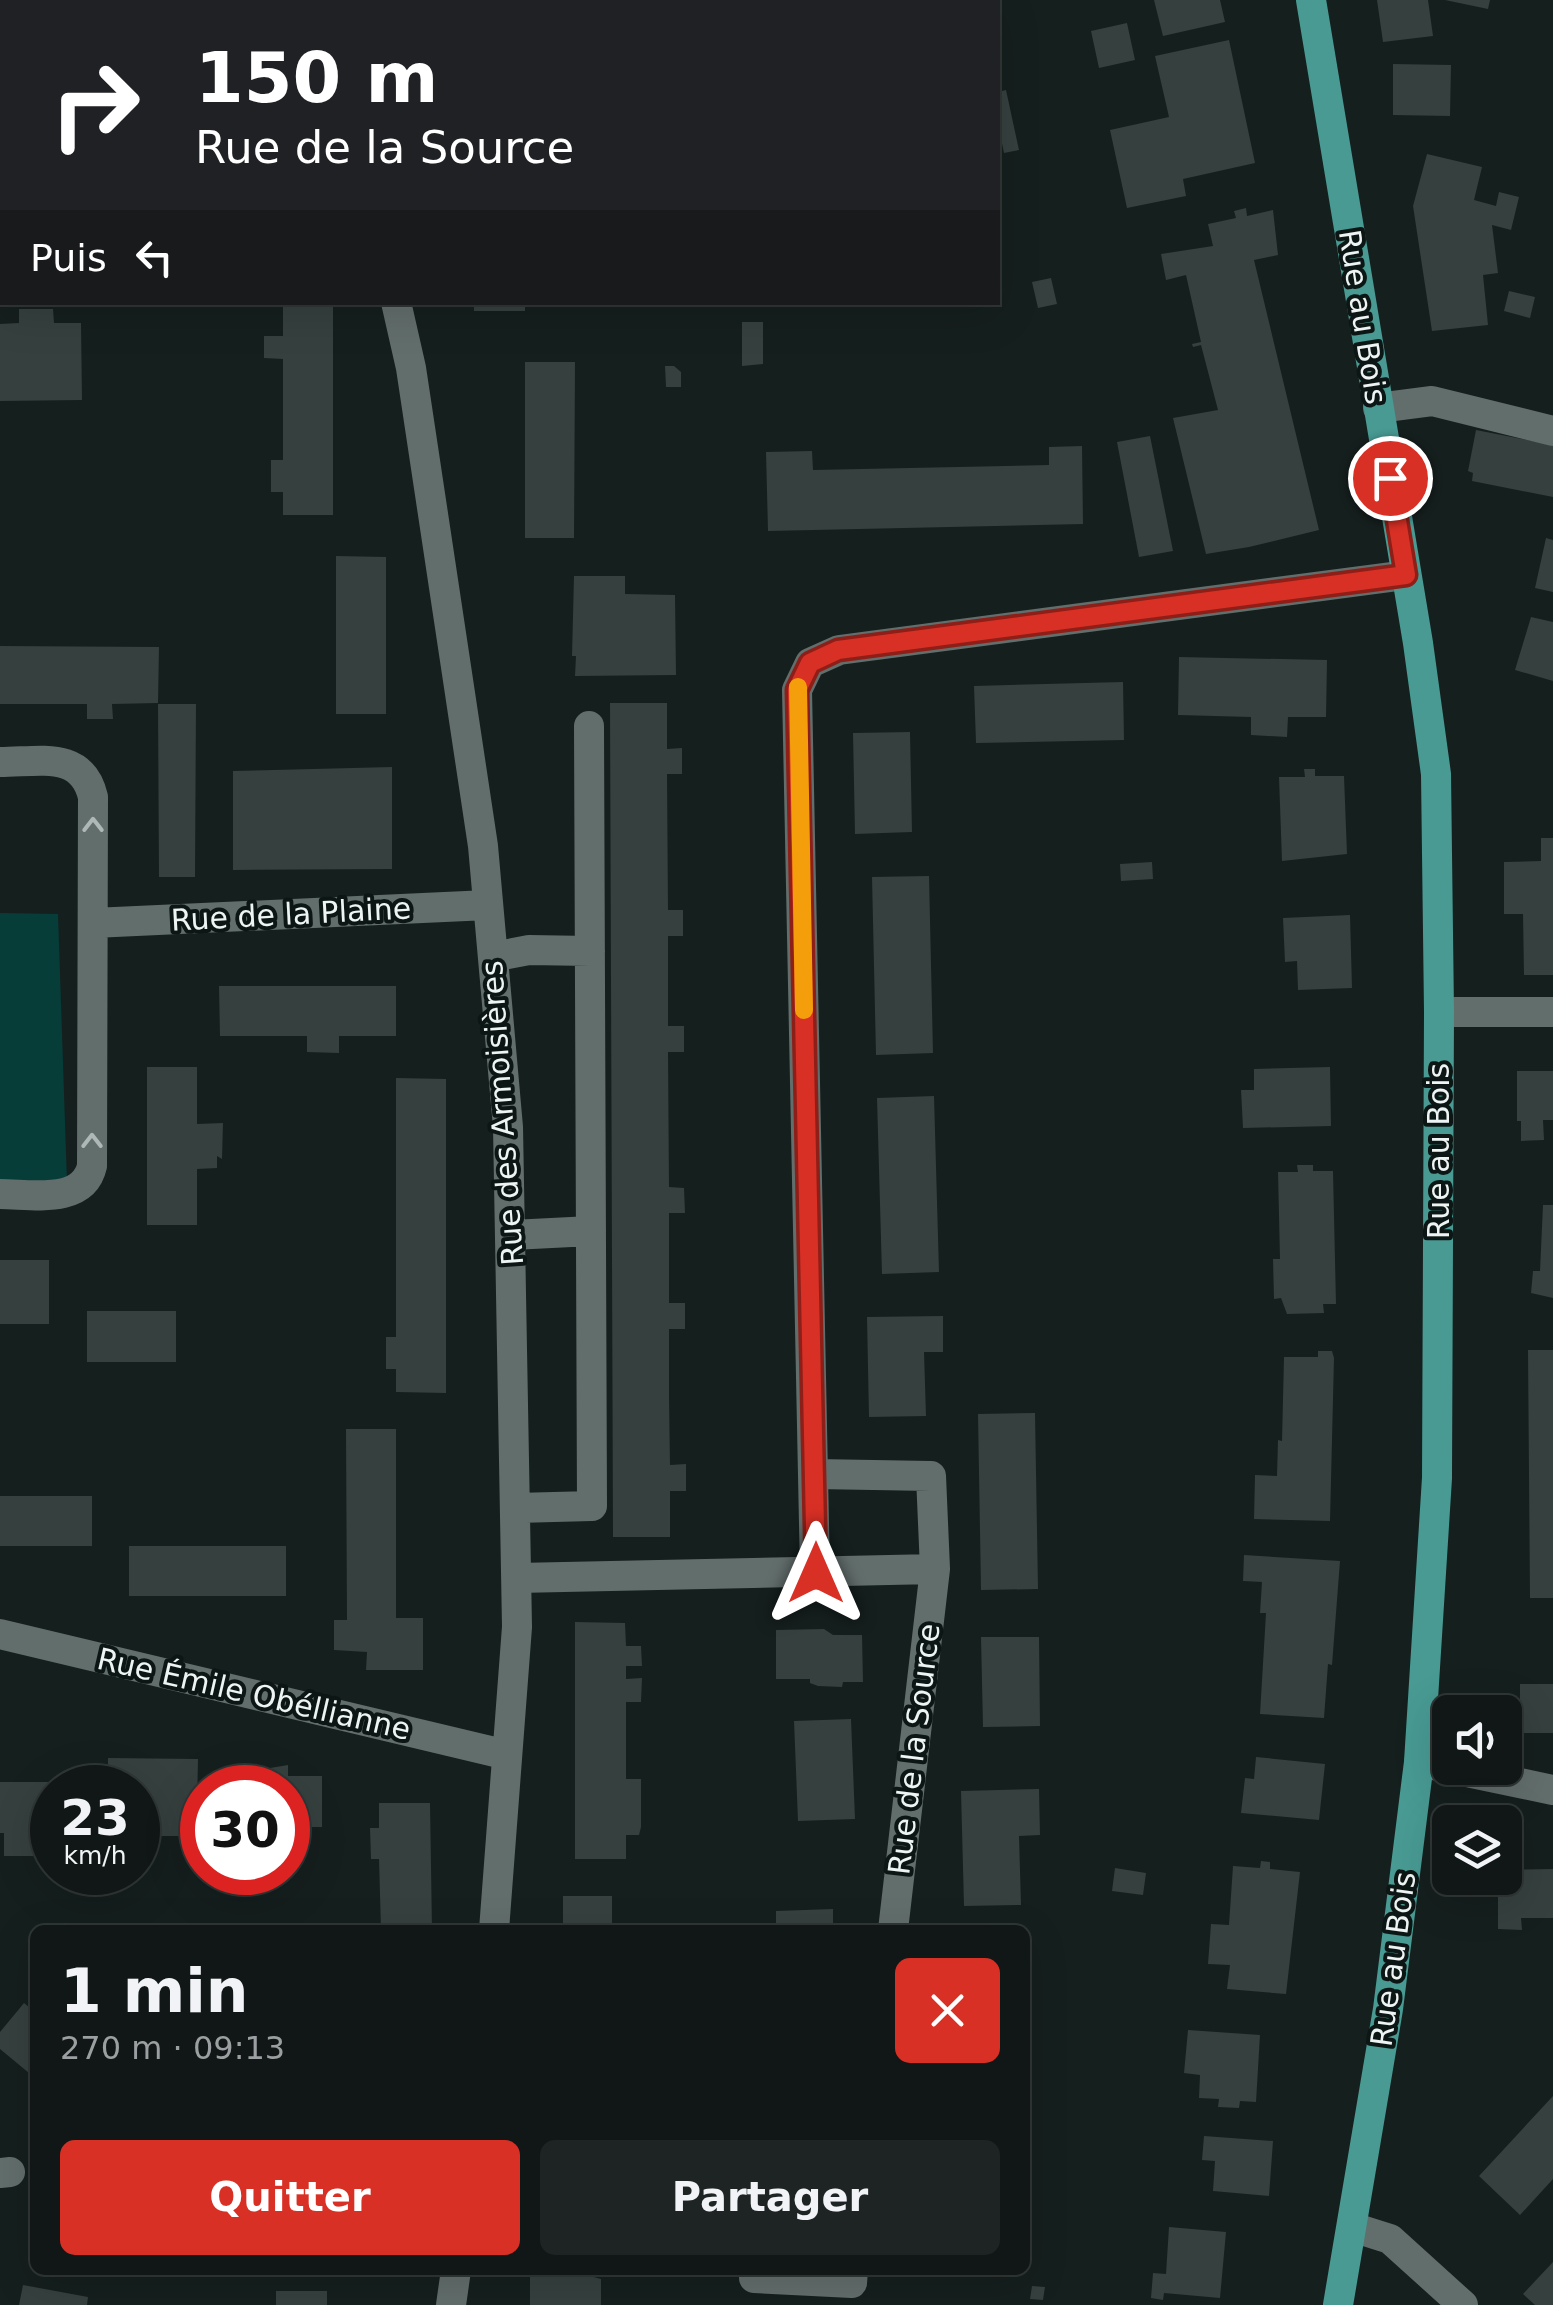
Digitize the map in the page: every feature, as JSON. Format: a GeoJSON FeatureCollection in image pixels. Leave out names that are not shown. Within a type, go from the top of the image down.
{"type":"FeatureCollection","features":[{"type":"Feature","properties":{"kind":"main road","name":"Rue au Bois"},"geometry":{"type":"LineString","coordinates":[[1311,0],[1436,774],[1437,1478],[1419,1762],[1388,2008],[1338,2305]]}},
{"type":"Feature","properties":{"kind":"street","name":"Rue des Armoisières"},"geometry":{"type":"LineString","coordinates":[[397,305],[411,368],[480,827],[508,1127],[517,1578],[494,1925]]}},
{"type":"Feature","properties":{"kind":"street"},"geometry":{"type":"LineString","coordinates":[[1378,408],[1432,402],[1553,430]]}},
{"type":"Feature","properties":{"kind":"street"},"geometry":{"type":"LineString","coordinates":[[816,1573],[797,690],[810,663],[838,650],[1406,575]]}},
{"type":"Feature","properties":{"kind":"street"},"geometry":{"type":"LineString","coordinates":[[516,1508],[592,1506],[589,726]]}},
{"type":"Feature","properties":{"kind":"street"},"geometry":{"type":"LineString","coordinates":[[0,762],[71,764],[90,781],[94,798],[90,1179],[74,1192],[0,1194]]}},
{"type":"Feature","properties":{"kind":"street","name":"Rue de la Plaine"},"geometry":{"type":"LineString","coordinates":[[93,923],[488,905]]}},
{"type":"Feature","properties":{"kind":"street"},"geometry":{"type":"LineString","coordinates":[[492,957],[529,950],[590,951]]}},
{"type":"Feature","properties":{"kind":"street"},"geometry":{"type":"LineString","coordinates":[[1438,1012],[1553,1012]]}},
{"type":"Feature","properties":{"kind":"street"},"geometry":{"type":"LineString","coordinates":[[512,1234],[592,1231]]}},
{"type":"Feature","properties":{"kind":"street","name":"Rue de la Source"},"geometry":{"type":"LineString","coordinates":[[816,1474],[932,1476],[935,1569],[894,1925]]}},
{"type":"Feature","properties":{"kind":"street"},"geometry":{"type":"LineString","coordinates":[[517,1578],[935,1569]]}},
{"type":"Feature","properties":{"kind":"street","name":"Rue Émile Obéllianne"},"geometry":{"type":"LineString","coordinates":[[0,1634],[507,1756]]}},
{"type":"Feature","properties":{"kind":"street"},"geometry":{"type":"LineString","coordinates":[[1419,1762],[1553,1790]]}},
{"type":"Feature","properties":{"kind":"street"},"geometry":{"type":"LineString","coordinates":[[1352,2227],[1390,2239],[1462,2305]]}},
{"type":"Feature","properties":{"kind":"street"},"geometry":{"type":"LineString","coordinates":[[451,2305],[455,2275]]}},
{"type":"Feature","properties":{"kind":"street"},"geometry":{"type":"LineString","coordinates":[[754,2278],[852,2283],[853,2275]]}},
{"type":"Feature","properties":{"kind":"shaded area"},"geometry":{"type":"Polygon","coordinates":[[[0,913],[58,914],[67,1183],[0,1182],[0,913]]]}},
{"type":"Feature","properties":{"kind":"building"},"geometry":{"type":"Polygon","coordinates":[[[1154,0],[1220,0],[1225,22],[1163,36],[1154,0]]]}},
{"type":"Feature","properties":{"kind":"building"},"geometry":{"type":"Polygon","coordinates":[[[1377,0],[1428,0],[1433,36],[1383,42],[1377,0]]]}},
{"type":"Feature","properties":{"kind":"building"},"geometry":{"type":"Polygon","coordinates":[[[1445,0],[1490,0],[1488,9],[1445,0]]]}},
{"type":"Feature","properties":{"kind":"building"},"geometry":{"type":"Polygon","coordinates":[[[1127,23],[1135,60],[1099,68],[1091,31],[1127,23]]]}},
{"type":"Feature","properties":{"kind":"building"},"geometry":{"type":"Polygon","coordinates":[[[1229,40],[1255,163],[1183,179],[1186,196],[1127,208],[1110,130],[1169,117],[1155,56],[1229,40]]]}},
{"type":"Feature","properties":{"kind":"building"},"geometry":{"type":"Polygon","coordinates":[[[1393,64],[1451,65],[1450,116],[1393,115],[1393,64]]]}},
{"type":"Feature","properties":{"kind":"building"},"geometry":{"type":"Polygon","coordinates":[[[1000,82],[1002,91],[1006,90],[1019,150],[1004,153],[1000,82]]]}},
{"type":"Feature","properties":{"kind":"building"},"geometry":{"type":"Polygon","coordinates":[[[1427,154],[1482,167],[1474,200],[1496,206],[1499,192],[1519,197],[1511,230],[1492,225],[1498,273],[1483,275],[1488,325],[1432,331],[1413,206],[1427,154]]]}},
{"type":"Feature","properties":{"kind":"building"},"geometry":{"type":"Polygon","coordinates":[[[1246,208],[1247,216],[1273,210],[1278,255],[1254,260],[1319,530],[1206,554],[1173,418],[1218,410],[1201,345],[1192,344],[1201,342],[1186,275],[1166,280],[1161,254],[1213,246],[1208,224],[1236,218],[1234,211],[1246,208]]]}},
{"type":"Feature","properties":{"kind":"building"},"geometry":{"type":"Polygon","coordinates":[[[1051,278],[1057,304],[1038,308],[1032,282],[1051,278]]]}},
{"type":"Feature","properties":{"kind":"building"},"geometry":{"type":"Polygon","coordinates":[[[1509,291],[1535,297],[1530,318],[1504,311],[1509,291]]]}},
{"type":"Feature","properties":{"kind":"building"},"geometry":{"type":"Polygon","coordinates":[[[283,305],[333,305],[333,515],[283,515],[283,492],[271,492],[271,460],[283,460],[283,359],[264,358],[264,336],[283,336],[283,305]]]}},
{"type":"Feature","properties":{"kind":"building"},"geometry":{"type":"Polygon","coordinates":[[[474,305],[525,305],[525,311],[474,311],[474,305]]]}},
{"type":"Feature","properties":{"kind":"building"},"geometry":{"type":"Polygon","coordinates":[[[19,309],[53,309],[54,323],[81,323],[82,400],[0,401],[0,324],[19,323],[19,309]]]}},
{"type":"Feature","properties":{"kind":"building"},"geometry":{"type":"Polygon","coordinates":[[[742,322],[763,322],[763,364],[742,366],[742,322]]]}},
{"type":"Feature","properties":{"kind":"building"},"geometry":{"type":"Polygon","coordinates":[[[525,362],[575,362],[574,538],[525,538],[525,362]]]}},
{"type":"Feature","properties":{"kind":"building"},"geometry":{"type":"Polygon","coordinates":[[[665,366],[674,366],[681,372],[681,387],[666,387],[665,366]]]}},
{"type":"Feature","properties":{"kind":"building"},"geometry":{"type":"Polygon","coordinates":[[[1476,430],[1553,445],[1553,497],[1472,481],[1473,473],[1468,471],[1476,430]]]}},
{"type":"Feature","properties":{"kind":"building"},"geometry":{"type":"Polygon","coordinates":[[[1150,436],[1173,551],[1139,557],[1117,442],[1150,436]]]}},
{"type":"Feature","properties":{"kind":"building"},"geometry":{"type":"Polygon","coordinates":[[[1082,446],[1083,524],[768,531],[766,452],[812,451],[813,470],[1049,465],[1049,447],[1082,446]]]}},
{"type":"Feature","properties":{"kind":"building"},"geometry":{"type":"Polygon","coordinates":[[[1546,538],[1553,540],[1553,592],[1535,588],[1546,538]]]}},
{"type":"Feature","properties":{"kind":"building"},"geometry":{"type":"Polygon","coordinates":[[[336,556],[386,557],[386,714],[336,714],[336,556]]]}},
{"type":"Feature","properties":{"kind":"building"},"geometry":{"type":"Polygon","coordinates":[[[574,576],[625,576],[625,594],[675,595],[676,675],[575,676],[574,576]]]}},
{"type":"Feature","properties":{"kind":"building"},"geometry":{"type":"Polygon","coordinates":[[[1531,617],[1553,622],[1553,681],[1515,670],[1531,617]]]}},
{"type":"Feature","properties":{"kind":"building"},"geometry":{"type":"Polygon","coordinates":[[[0,646],[159,647],[158,703],[112,704],[113,719],[87,719],[87,704],[0,704],[0,646]]]}},
{"type":"Feature","properties":{"kind":"building"},"geometry":{"type":"Polygon","coordinates":[[[1179,657],[1327,660],[1326,717],[1288,717],[1287,737],[1251,735],[1251,717],[1178,715],[1179,657]]]}},
{"type":"Feature","properties":{"kind":"building"},"geometry":{"type":"Polygon","coordinates":[[[1123,682],[1124,740],[976,743],[974,686],[1123,682]]]}},
{"type":"Feature","properties":{"kind":"building"},"geometry":{"type":"Polygon","coordinates":[[[610,703],[667,703],[667,749],[682,748],[682,774],[667,774],[668,910],[683,910],[683,936],[668,936],[668,1026],[684,1026],[684,1052],[668,1052],[669,1187],[684,1188],[685,1213],[669,1213],[669,1303],[685,1303],[685,1329],[669,1329],[669,1397],[670,1465],[686,1464],[686,1491],[670,1491],[670,1537],[613,1537],[610,703]]]}},
{"type":"Feature","properties":{"kind":"building"},"geometry":{"type":"Polygon","coordinates":[[[158,704],[196,704],[195,877],[159,877],[158,704]]]}},
{"type":"Feature","properties":{"kind":"building"},"geometry":{"type":"Polygon","coordinates":[[[910,732],[912,832],[855,834],[853,733],[910,732]]]}},
{"type":"Feature","properties":{"kind":"building"},"geometry":{"type":"Polygon","coordinates":[[[392,767],[392,869],[233,870],[233,771],[392,767]]]}},
{"type":"Feature","properties":{"kind":"building"},"geometry":{"type":"Polygon","coordinates":[[[1304,769],[1315,769],[1315,776],[1344,776],[1347,854],[1282,861],[1279,777],[1305,777],[1304,769]]]}},
{"type":"Feature","properties":{"kind":"building"},"geometry":{"type":"Polygon","coordinates":[[[1541,838],[1553,838],[1553,975],[1524,975],[1523,914],[1504,914],[1504,862],[1541,861],[1541,838]]]}},
{"type":"Feature","properties":{"kind":"building"},"geometry":{"type":"Polygon","coordinates":[[[1152,862],[1153,879],[1121,881],[1120,864],[1152,862]]]}},
{"type":"Feature","properties":{"kind":"building"},"geometry":{"type":"Polygon","coordinates":[[[929,876],[933,1053],[876,1055],[872,877],[929,876]]]}},
{"type":"Feature","properties":{"kind":"building"},"geometry":{"type":"Polygon","coordinates":[[[1350,915],[1352,988],[1298,990],[1297,961],[1285,962],[1283,918],[1350,915]]]}},
{"type":"Feature","properties":{"kind":"building"},"geometry":{"type":"Polygon","coordinates":[[[219,986],[396,986],[396,1036],[339,1036],[339,1053],[307,1052],[307,1036],[220,1036],[219,986]]]}},
{"type":"Feature","properties":{"kind":"building"},"geometry":{"type":"Polygon","coordinates":[[[147,1067],[197,1067],[197,1124],[223,1123],[222,1159],[217,1156],[217,1168],[197,1169],[197,1225],[147,1225],[147,1067]]]}},
{"type":"Feature","properties":{"kind":"building"},"geometry":{"type":"Polygon","coordinates":[[[1330,1067],[1331,1126],[1243,1128],[1241,1090],[1254,1090],[1254,1069],[1330,1067]]]}},
{"type":"Feature","properties":{"kind":"building"},"geometry":{"type":"Polygon","coordinates":[[[1517,1071],[1553,1071],[1553,1120],[1543,1120],[1544,1140],[1521,1141],[1517,1071]]]}},
{"type":"Feature","properties":{"kind":"building"},"geometry":{"type":"Polygon","coordinates":[[[396,1078],[446,1079],[446,1393],[396,1392],[396,1369],[386,1369],[386,1337],[396,1337],[396,1078]]]}},
{"type":"Feature","properties":{"kind":"building"},"geometry":{"type":"Polygon","coordinates":[[[934,1096],[939,1272],[882,1274],[877,1098],[934,1096]]]}},
{"type":"Feature","properties":{"kind":"building"},"geometry":{"type":"Polygon","coordinates":[[[1297,1165],[1313,1165],[1313,1171],[1333,1171],[1336,1304],[1323,1304],[1324,1313],[1287,1314],[1281,1298],[1274,1299],[1273,1259],[1280,1259],[1278,1172],[1298,1172],[1297,1165]]]}},
{"type":"Feature","properties":{"kind":"building"},"geometry":{"type":"Polygon","coordinates":[[[1543,1205],[1553,1205],[1553,1298],[1531,1293],[1533,1271],[1540,1271],[1543,1205]]]}},
{"type":"Feature","properties":{"kind":"building"},"geometry":{"type":"Polygon","coordinates":[[[0,1260],[49,1260],[49,1324],[0,1324],[0,1260]]]}},
{"type":"Feature","properties":{"kind":"building"},"geometry":{"type":"Polygon","coordinates":[[[87,1311],[176,1311],[176,1362],[87,1362],[87,1311]]]}},
{"type":"Feature","properties":{"kind":"building"},"geometry":{"type":"Polygon","coordinates":[[[943,1316],[943,1352],[924,1352],[926,1416],[869,1417],[867,1317],[943,1316]]]}},
{"type":"Feature","properties":{"kind":"building"},"geometry":{"type":"Polygon","coordinates":[[[1528,1350],[1553,1350],[1553,1598],[1530,1598],[1528,1350]]]}},
{"type":"Feature","properties":{"kind":"building"},"geometry":{"type":"Polygon","coordinates":[[[1318,1351],[1332,1351],[1334,1358],[1330,1521],[1254,1519],[1255,1475],[1277,1476],[1284,1357],[1318,1357],[1318,1351]]]}},
{"type":"Feature","properties":{"kind":"building"},"geometry":{"type":"Polygon","coordinates":[[[1035,1413],[1038,1589],[981,1590],[978,1414],[1035,1413]]]}},
{"type":"Feature","properties":{"kind":"building"},"geometry":{"type":"Polygon","coordinates":[[[346,1429],[396,1429],[396,1618],[423,1618],[423,1670],[366,1670],[367,1652],[334,1650],[334,1620],[347,1620],[346,1429]]]}},
{"type":"Feature","properties":{"kind":"building"},"geometry":{"type":"Polygon","coordinates":[[[0,1496],[92,1496],[92,1546],[0,1546],[0,1496]]]}},
{"type":"Feature","properties":{"kind":"building"},"geometry":{"type":"Polygon","coordinates":[[[129,1546],[286,1546],[286,1596],[129,1596],[129,1546]]]}},
{"type":"Feature","properties":{"kind":"building"},"geometry":{"type":"Polygon","coordinates":[[[1244,1555],[1340,1561],[1324,1718],[1260,1714],[1266,1613],[1260,1613],[1262,1582],[1243,1581],[1244,1555]]]}},
{"type":"Feature","properties":{"kind":"building"},"geometry":{"type":"Polygon","coordinates":[[[575,1622],[625,1623],[626,1646],[641,1646],[642,1666],[626,1666],[626,1679],[642,1678],[641,1702],[626,1702],[626,1779],[641,1779],[641,1827],[639,1835],[626,1835],[626,1859],[575,1859],[575,1622]]]}},
{"type":"Feature","properties":{"kind":"building"},"geometry":{"type":"Polygon","coordinates":[[[824,1629],[833,1635],[862,1635],[863,1682],[843,1682],[842,1687],[818,1686],[810,1683],[810,1679],[776,1679],[776,1630],[824,1629]]]}},
{"type":"Feature","properties":{"kind":"building"},"geometry":{"type":"Polygon","coordinates":[[[981,1637],[1039,1637],[1040,1726],[983,1727],[981,1637]]]}},
{"type":"Feature","properties":{"kind":"building"},"geometry":{"type":"Polygon","coordinates":[[[1520,1684],[1553,1684],[1553,1733],[1522,1733],[1520,1684]]]}},
{"type":"Feature","properties":{"kind":"building"},"geometry":{"type":"Polygon","coordinates":[[[851,1719],[855,1819],[798,1821],[794,1721],[851,1719]]]}},
{"type":"Feature","properties":{"kind":"building"},"geometry":{"type":"Polygon","coordinates":[[[1256,1757],[1325,1764],[1319,1820],[1241,1813],[1245,1778],[1254,1779],[1256,1757]]]}},
{"type":"Feature","properties":{"kind":"building"},"geometry":{"type":"Polygon","coordinates":[[[108,1758],[198,1759],[198,1765],[180,1765],[180,1836],[160,1836],[160,1765],[108,1765],[108,1758]]]}},
{"type":"Feature","properties":{"kind":"building"},"geometry":{"type":"Polygon","coordinates":[[[310,1776],[322,1776],[322,1827],[310,1827],[310,1776]]]}},
{"type":"Feature","properties":{"kind":"building"},"geometry":{"type":"Polygon","coordinates":[[[0,1782],[30,1782],[30,1856],[4,1856],[4,1833],[0,1833],[0,1782]]]}},
{"type":"Feature","properties":{"kind":"building"},"geometry":{"type":"Polygon","coordinates":[[[1039,1789],[1040,1835],[1019,1836],[1021,1905],[964,1906],[961,1791],[1039,1789]]]}},
{"type":"Feature","properties":{"kind":"building"},"geometry":{"type":"Polygon","coordinates":[[[379,1803],[430,1803],[432,1925],[381,1925],[379,1859],[371,1859],[370,1828],[379,1828],[379,1803]]]}},
{"type":"Feature","properties":{"kind":"building"},"geometry":{"type":"Polygon","coordinates":[[[1261,1861],[1270,1862],[1270,1869],[1300,1872],[1286,1994],[1227,1989],[1230,1965],[1208,1964],[1211,1924],[1229,1925],[1233,1866],[1260,1868],[1261,1861]]]}},
{"type":"Feature","properties":{"kind":"building"},"geometry":{"type":"Polygon","coordinates":[[[1115,1868],[1146,1873],[1143,1895],[1112,1891],[1115,1868]]]}},
{"type":"Feature","properties":{"kind":"building"},"geometry":{"type":"Polygon","coordinates":[[[1553,1869],[1553,1918],[1521,1918],[1522,1930],[1498,1929],[1498,1895],[1522,1895],[1522,1870],[1553,1869]]]}},
{"type":"Feature","properties":{"kind":"building"},"geometry":{"type":"Polygon","coordinates":[[[563,1896],[612,1896],[612,1925],[563,1925],[563,1896]]]}},
{"type":"Feature","properties":{"kind":"building"},"geometry":{"type":"Polygon","coordinates":[[[833,1909],[833,1925],[776,1925],[776,1911],[833,1909]]]}},
{"type":"Feature","properties":{"kind":"building"},"geometry":{"type":"Polygon","coordinates":[[[24,2003],[30,2008],[30,2074],[0,2049],[0,2032],[24,2003]]]}},
{"type":"Feature","properties":{"kind":"building"},"geometry":{"type":"Polygon","coordinates":[[[1188,2030],[1260,2035],[1256,2102],[1240,2101],[1239,2108],[1218,2107],[1219,2099],[1199,2098],[1200,2075],[1184,2073],[1188,2030]]]}},
{"type":"Feature","properties":{"kind":"building"},"geometry":{"type":"Polygon","coordinates":[[[1553,2096],[1553,2179],[1520,2215],[1479,2176],[1553,2096]]]}},
{"type":"Feature","properties":{"kind":"building"},"geometry":{"type":"Polygon","coordinates":[[[1204,2136],[1273,2141],[1269,2196],[1213,2191],[1215,2161],[1202,2160],[1204,2136]]]}},
{"type":"Feature","properties":{"kind":"building"},"geometry":{"type":"Polygon","coordinates":[[[1169,2227],[1226,2232],[1220,2298],[1164,2293],[1163,2300],[1151,2298],[1153,2273],[1166,2274],[1169,2227]]]}},
{"type":"Feature","properties":{"kind":"building"},"geometry":{"type":"Polygon","coordinates":[[[1553,2262],[1553,2305],[1535,2305],[1523,2294],[1553,2262]]]}},
{"type":"Feature","properties":{"kind":"building"},"geometry":{"type":"Polygon","coordinates":[[[530,2275],[586,2275],[601,2279],[601,2305],[530,2305],[530,2275]]]}},
{"type":"Feature","properties":{"kind":"building"},"geometry":{"type":"Polygon","coordinates":[[[23,2285],[88,2297],[87,2305],[19,2305],[23,2285]]]}},
{"type":"Feature","properties":{"kind":"building"},"geometry":{"type":"Polygon","coordinates":[[[1032,2286],[1045,2287],[1043,2300],[1030,2299],[1032,2286]]]}},
{"type":"Feature","properties":{"kind":"building"},"geometry":{"type":"Polygon","coordinates":[[[276,2291],[327,2291],[327,2305],[276,2305],[276,2291]]]}},
{"type":"Feature","properties":{"kind":"slow traffic"},"geometry":{"type":"LineString","coordinates":[[798,687],[804,1010]]}},
{"type":"Feature","properties":{"kind":"route"},"geometry":{"type":"LineString","coordinates":[[816,1573],[797,690],[810,663],[838,650],[1406,575],[1390,478]]}}]}
